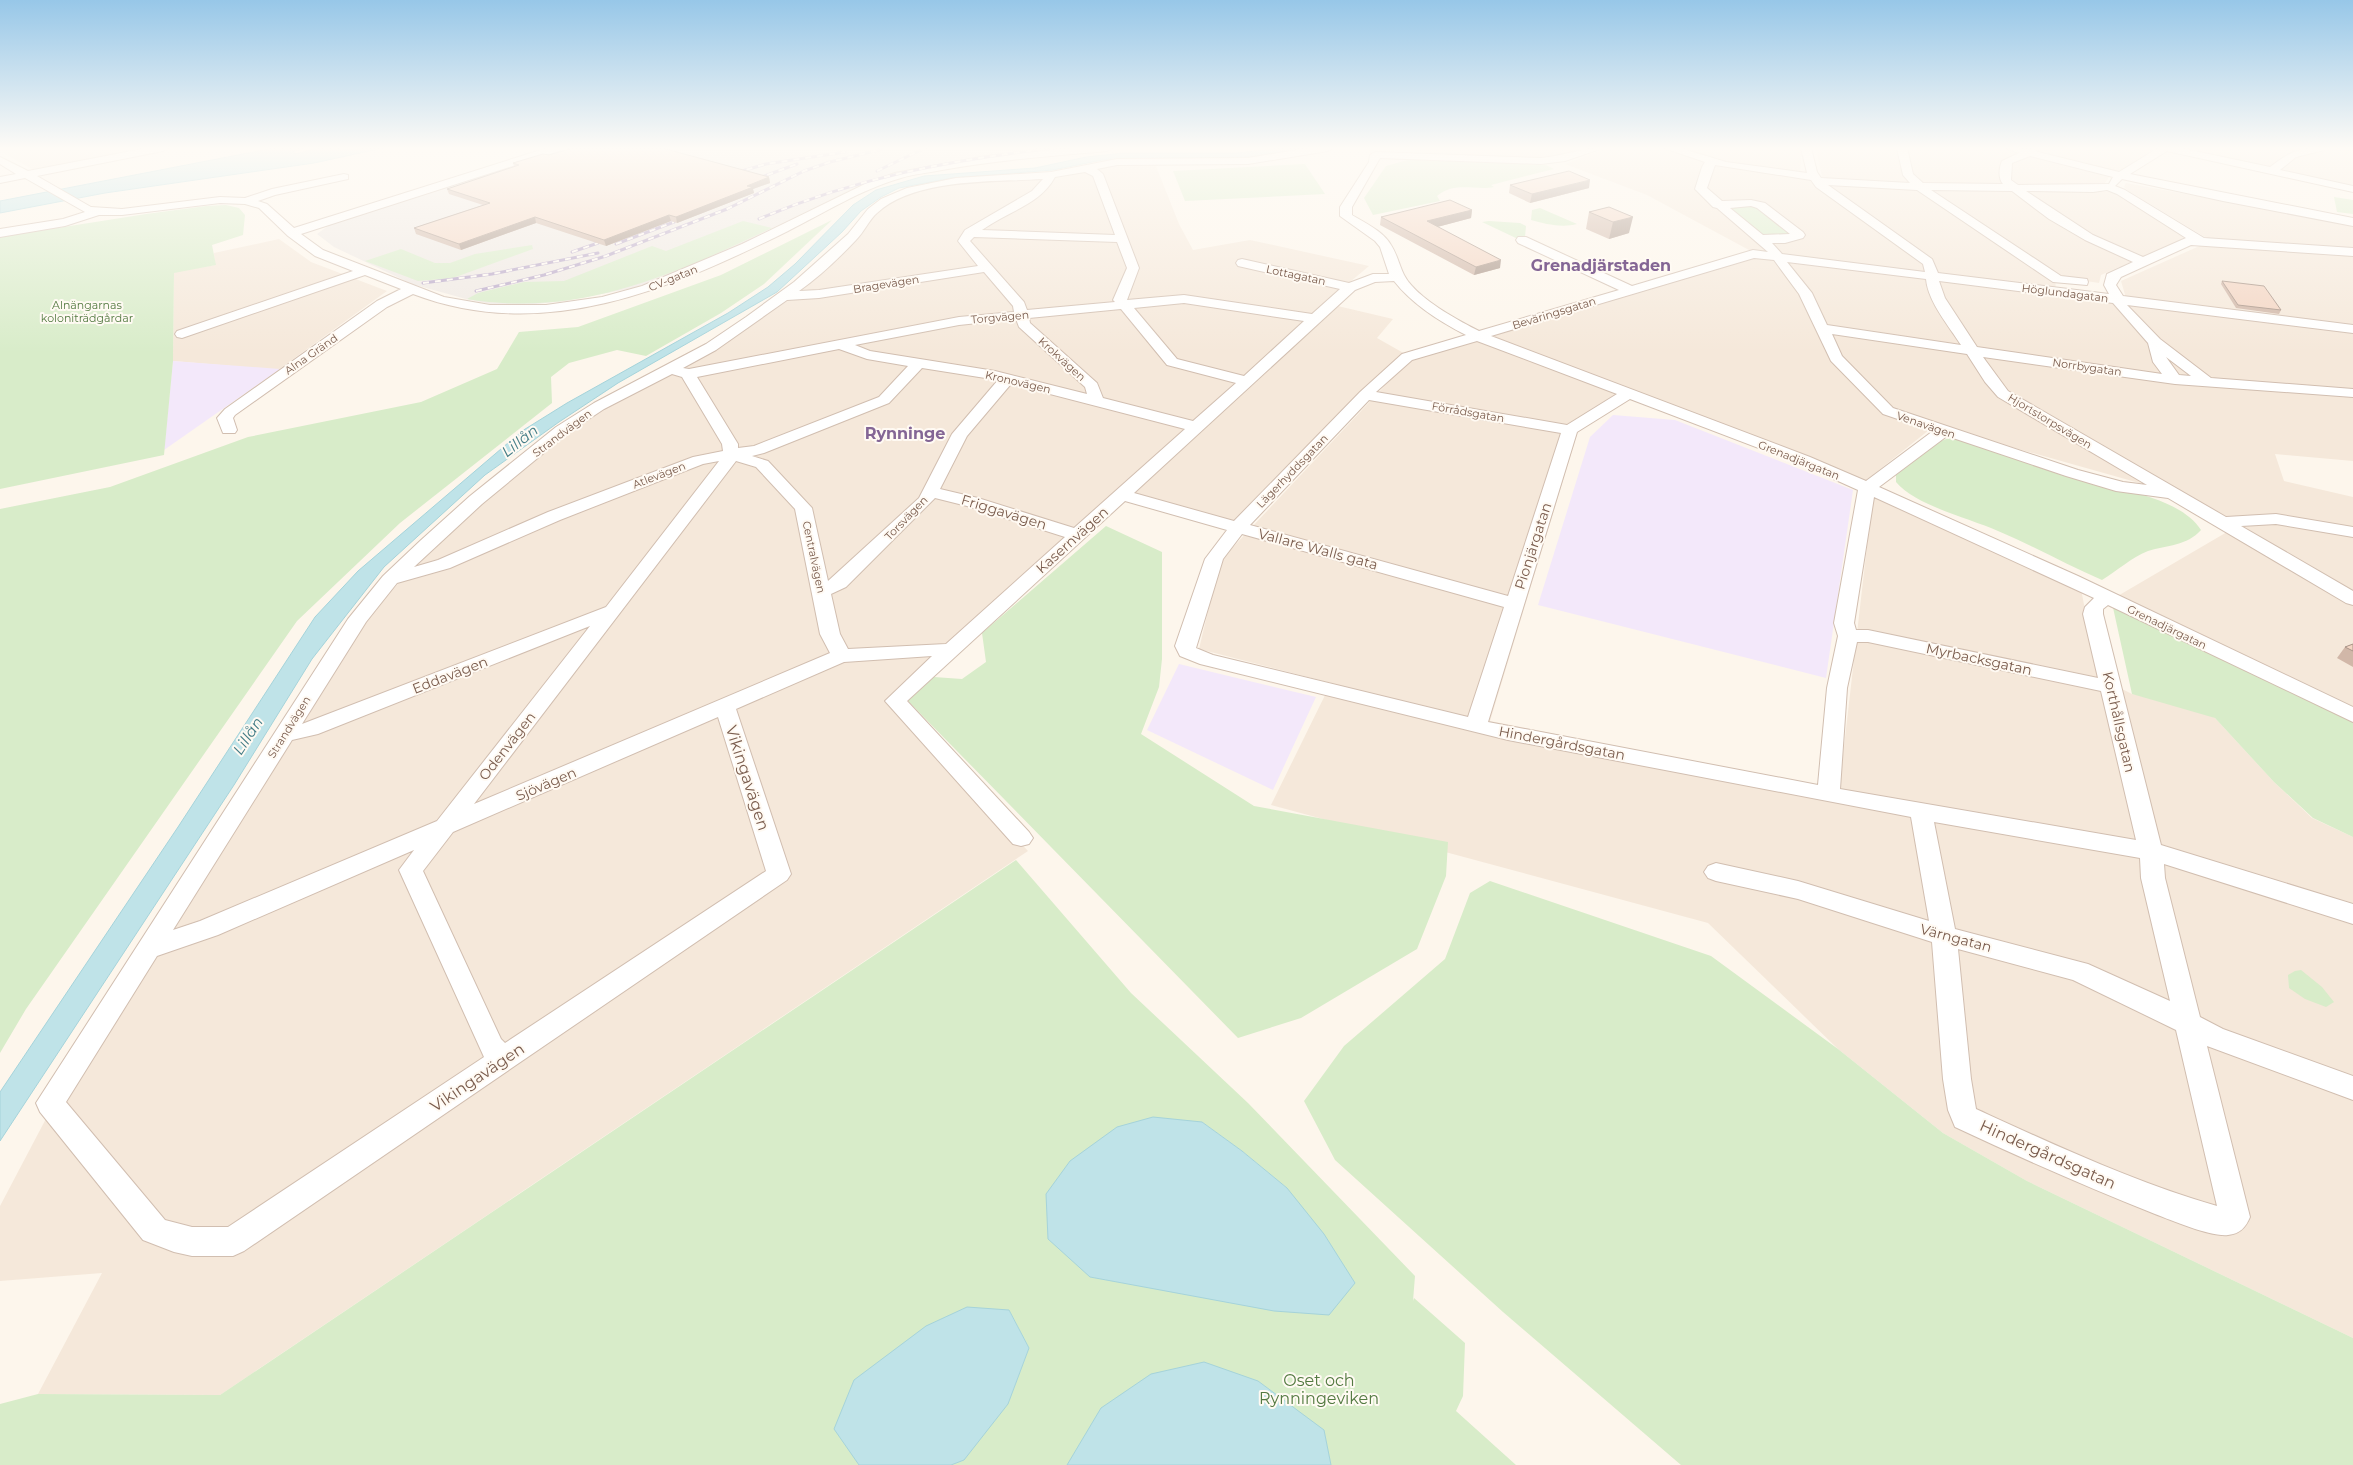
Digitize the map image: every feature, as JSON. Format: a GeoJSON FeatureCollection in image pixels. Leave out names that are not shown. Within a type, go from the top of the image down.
{"type":"FeatureCollection","features":[{"type":"Feature","properties":{"kind":"street"},"geometry":{"type":"LineString","coordinates":[[0,234],[65,222],[84,216]]}},
{"type":"Feature","properties":{"kind":"street","name":"CV-gatan"},"geometry":{"type":"LineString","coordinates":[[274,216],[292,233],[319,253],[449,302],[490,309],[546,309],[603,301],[647,289],[717,260],[810,216]]}},
{"type":"Feature","properties":{"kind":"street"},"geometry":{"type":"LineString","coordinates":[[292,233],[344,216]]}},
{"type":"Feature","properties":{"kind":"street","name":"Strandvägen"},"geometry":{"type":"LineString","coordinates":[[50,1103],[358,619],[390,580],[476,500],[562,430],[599,406],[724,339],[799,285],[838,250],[867,216]]}},
{"type":"Feature","properties":{"kind":"street"},"geometry":{"type":"LineString","coordinates":[[969,233],[999,216]]}},
{"type":"Feature","properties":{"kind":"street"},"geometry":{"type":"LineString","coordinates":[[1114,216],[1133,268],[1120,300],[1124,305],[1172,362],[1246,381]]}},
{"type":"Feature","properties":{"kind":"street","name":"Grenadjärgatan"},"geometry":{"type":"LineString","coordinates":[[1347,216],[1379,238],[1386,246],[1398,277],[1408,290],[1454,324],[1478,336],[1553,363],[1627,395],[1804,460],[2006,549],[2353,715]]}},
{"type":"Feature","properties":{"kind":"street","name":"Venavägen"},"geometry":{"type":"LineString","coordinates":[[1733,216],[1761,239],[1777,256],[1805,293],[1836,358],[1872,398],[1888,411],[2072,473],[2147,492],[2173,493]]}},
{"type":"Feature","properties":{"kind":"street"},"geometry":{"type":"LineString","coordinates":[[1761,239],[1785,238],[1799,235],[1775,216]]}},
{"type":"Feature","properties":{"kind":"street","name":"Hjortstorpsvägen"},"geometry":{"type":"LineString","coordinates":[[1866,216],[1928,262],[1933,288],[1938,298],[1996,388],[2003,394],[2353,599]]}},
{"type":"Feature","properties":{"kind":"street"},"geometry":{"type":"LineString","coordinates":[[1963,216],[2058,279],[2111,286]]}},
{"type":"Feature","properties":{"kind":"street"},"geometry":{"type":"LineString","coordinates":[[2059,216],[2108,249],[2142,261]]}},
{"type":"Feature","properties":{"kind":"street"},"geometry":{"type":"LineString","coordinates":[[2160,216],[2201,242]]}},
{"type":"Feature","properties":{"kind":"street"},"geometry":{"type":"LineString","coordinates":[[2319,216],[2353,222]]}},
{"type":"Feature","properties":{"kind":"street"},"geometry":{"type":"LineString","coordinates":[[969,233],[1122,239]]}},
{"type":"Feature","properties":{"kind":"street","name":"Krokvägen"},"geometry":{"type":"LineString","coordinates":[[969,233],[964,241],[1020,305],[1024,324],[1092,386],[1096,402]]}},
{"type":"Feature","properties":{"kind":"street","name":"Beväringsgatan"},"geometry":{"type":"LineString","coordinates":[[1522,240],[1630,290]]}},
{"type":"Feature","properties":{"kind":"street"},"geometry":{"type":"LineString","coordinates":[[2209,383],[2155,342],[2133,321],[2122,307],[2111,286],[2112,277],[2183,243],[2201,242],[2353,252]]}},
{"type":"Feature","properties":{"kind":"street","name":"Beväringsgatan"},"geometry":{"type":"LineString","coordinates":[[1478,336],[1754,254],[1777,256]]}},
{"type":"Feature","properties":{"kind":"street","name":"Höglundagatan"},"geometry":{"type":"LineString","coordinates":[[1777,256],[2353,329]]}},
{"type":"Feature","properties":{"kind":"street","name":"Lottagatan"},"geometry":{"type":"LineString","coordinates":[[1242,263],[1350,287]]}},
{"type":"Feature","properties":{"kind":"street","name":"Bragevägen"},"geometry":{"type":"LineString","coordinates":[[784,296],[819,294],[987,268]]}},
{"type":"Feature","properties":{"kind":"street"},"geometry":{"type":"LineString","coordinates":[[182,334],[364,271]]}},
{"type":"Feature","properties":{"kind":"street","name":"Kasernvägen"},"geometry":{"type":"LineString","coordinates":[[1021,838],[895,701],[1350,287],[1373,278],[1398,277]]}},
{"type":"Feature","properties":{"kind":"street","name":"Alna Gränd"},"geometry":{"type":"LineString","coordinates":[[229,430],[225,418],[230,412],[382,304],[412,289]]}},
{"type":"Feature","properties":{"kind":"street","name":"Torgvägen"},"geometry":{"type":"LineString","coordinates":[[688,374],[959,321],[1124,305],[1184,300],[1315,319]]}},
{"type":"Feature","properties":{"kind":"street","name":"Norrbygatan"},"geometry":{"type":"LineString","coordinates":[[1823,329],[2175,380],[2353,393]]}},
{"type":"Feature","properties":{"kind":"street","name":"Lägerhyddsgatan"},"geometry":{"type":"LineString","coordinates":[[1207,660],[1187,652],[1185,646],[1214,559],[1238,527],[1365,395],[1408,357],[1478,336]]}},
{"type":"Feature","properties":{"kind":"street"},"geometry":{"type":"LineString","coordinates":[[2155,342],[2160,362],[2175,380]]}},
{"type":"Feature","properties":{"kind":"street","name":"Kronovägen"},"geometry":{"type":"LineString","coordinates":[[840,344],[866,355],[1007,379],[1196,427]]}},
{"type":"Feature","properties":{"kind":"street","name":"Atlevägen"},"geometry":{"type":"LineString","coordinates":[[390,580],[444,564],[554,516],[699,460],[758,450],[884,400],[919,364]]}},
{"type":"Feature","properties":{"kind":"street"},"geometry":{"type":"LineString","coordinates":[[671,368],[688,374],[730,444],[731,455]]}},
{"type":"Feature","properties":{"kind":"street","name":"Torsvägen"},"geometry":{"type":"LineString","coordinates":[[821,591],[839,584],[926,500],[960,434],[1007,379]]}},
{"type":"Feature","properties":{"kind":"street","name":"Förrådsgatan"},"geometry":{"type":"LineString","coordinates":[[1365,395],[1570,430]]}},
{"type":"Feature","properties":{"kind":"street"},"geometry":{"type":"LineString","coordinates":[[1570,430],[1627,395]]}},
{"type":"Feature","properties":{"kind":"street","name":"Pionjärgatan"},"geometry":{"type":"LineString","coordinates":[[1476,726],[1570,430]]}},
{"type":"Feature","properties":{"kind":"street"},"geometry":{"type":"LineString","coordinates":[[1828,795],[1837,688],[1848,636],[1844,623],[1867,488],[1944,431]]}},
{"type":"Feature","properties":{"kind":"street","name":"Centralvägen"},"geometry":{"type":"LineString","coordinates":[[731,455],[762,464],[803,508],[830,634],[841,656]]}},
{"type":"Feature","properties":{"kind":"street","name":"Odenvägen"},"geometry":{"type":"LineString","coordinates":[[503,1060],[491,1046],[411,870],[724,468],[731,455]]}},
{"type":"Feature","properties":{"kind":"street","name":"Friggavägen"},"geometry":{"type":"LineString","coordinates":[[930,492],[972,502],[1077,535]]}},
{"type":"Feature","properties":{"kind":"street","name":"Vallare Walls gata"},"geometry":{"type":"LineString","coordinates":[[1122,495],[1514,604]]}},
{"type":"Feature","properties":{"kind":"street"},"geometry":{"type":"LineString","coordinates":[[2224,523],[2276,519],[2353,532]]}},
{"type":"Feature","properties":{"kind":"street","name":"Korthållsgatan"},"geometry":{"type":"LineString","coordinates":[[2106,598],[2094,607],[2093,614],[2143,826],[2151,852]]}},
{"type":"Feature","properties":{"kind":"street","name":"Eddavägen"},"geometry":{"type":"LineString","coordinates":[[285,734],[311,729],[612,611]]}},
{"type":"Feature","properties":{"kind":"street","name":"Myrbacksgatan"},"geometry":{"type":"LineString","coordinates":[[1848,636],[1868,636],[2111,687]]}},
{"type":"Feature","properties":{"kind":"street","name":"Sjövägen"},"geometry":{"type":"LineString","coordinates":[[149,949],[209,928],[841,656],[918,650],[951,650]]}},
{"type":"Feature","properties":{"kind":"street","name":"Hindergårdsgatan"},"geometry":{"type":"LineString","coordinates":[[1207,660],[1476,726],[1828,795],[2151,852],[2353,914]]}},
{"type":"Feature","properties":{"kind":"street","name":"Vikingavägen"},"geometry":{"type":"LineString","coordinates":[[50,1103],[154,1230],[177,1240],[205,1244],[233,1241],[779,874],[725,707]]}},
{"type":"Feature","properties":{"kind":"street","name":"Hindergårdsgatan"},"geometry":{"type":"LineString","coordinates":[[1921,812],[1944,936],[1957,1079],[1965,1118],[2086,1173],[2208,1219],[2230,1221],[2235,1217],[2234,1208],[2190,1024]]}},
{"type":"Feature","properties":{"kind":"street"},"geometry":{"type":"LineString","coordinates":[[2151,852],[2153,878],[2190,1024]]}},
{"type":"Feature","properties":{"kind":"street","name":"Värngatan"},"geometry":{"type":"LineString","coordinates":[[1716,872],[1806,892],[1944,936],[2078,971],[2190,1024],[2213,1037],[2248,1051],[2325,1076],[2353,1088]]}},
{"type":"Feature","properties":{"kind":"shaded area"},"geometry":{"type":"Polygon","coordinates":[[[353,216],[797,216],[718,255],[633,288],[565,301],[536,304],[491,304],[412,284],[334,247],[317,234],[332,223],[353,216]]]}},
{"type":"Feature","properties":{"kind":"shaded area","name":"Rynninge"},"geometry":{"type":"Polygon","coordinates":[[[874,216],[1176,216],[1193,250],[1250,240],[1369,266],[1325,303],[1393,319],[1377,338],[1407,355],[1237,526],[1122,491],[888,702],[1028,851],[220,1395],[38,1394],[102,1273],[0,1281],[0,1206],[49,1113],[292,741],[359,626],[441,537],[553,440],[607,404],[716,348],[840,250],[874,216]]]}},
{"type":"Feature","properties":{"kind":"shaded area"},"geometry":{"type":"Polygon","coordinates":[[[1687,216],[1962,216],[2055,278],[2056,290],[1749,250],[1687,216]]]}},
{"type":"Feature","properties":{"kind":"shaded area"},"geometry":{"type":"Polygon","coordinates":[[[1971,216],[2157,216],[2190,236],[2101,275],[2099,283],[2060,275],[1971,216]]]}},
{"type":"Feature","properties":{"kind":"shaded area"},"geometry":{"type":"Polygon","coordinates":[[[2171,216],[2306,216],[2353,225],[2353,248],[2208,239],[2171,216]]]}},
{"type":"Feature","properties":{"kind":"shaded area"},"geometry":{"type":"Polygon","coordinates":[[[279,239],[311,262],[387,291],[278,370],[173,361],[174,272],[215,265],[214,253],[279,239]]]}},
{"type":"Feature","properties":{"kind":"shaded area"},"geometry":{"type":"Polygon","coordinates":[[[2204,244],[2353,256],[2353,461],[2275,454],[2284,481],[2353,497],[2353,709],[2116,597],[2227,532],[2157,488],[2004,445],[1929,430],[1864,482],[1637,394],[1578,431],[1490,721],[1839,790],[1873,494],[2081,589],[2098,677],[2132,694],[2180,700],[2215,718],[2274,782],[2312,818],[2353,837],[2353,1338],[2027,1181],[1943,1133],[1838,1049],[1708,923],[1271,805],[1331,683],[1199,649],[1220,561],[1409,360],[1752,257],[2057,294],[2128,305],[2121,281],[2204,244]]]}},
{"type":"Feature","properties":{"kind":"shaded area"},"geometry":{"type":"Polygon","coordinates":[[[173,361],[280,369],[164,450],[173,361]]]}},
{"type":"Feature","properties":{"kind":"shaded area"},"geometry":{"type":"Polygon","coordinates":[[[1613,415],[1675,420],[1853,490],[1826,678],[1538,605],[1590,437],[1613,415]]]}},
{"type":"Feature","properties":{"kind":"shaded area"},"geometry":{"type":"Polygon","coordinates":[[[1179,664],[1316,697],[1273,790],[1147,730],[1179,664]]]}},
{"type":"Feature","properties":{"kind":"green space","name":"Alnängarnas koloniträdgårdar"},"geometry":{"type":"Polygon","coordinates":[[[131,216],[245,216],[243,235],[212,245],[216,265],[174,273],[173,361],[164,455],[0,489],[0,237],[131,216]]]}},
{"type":"Feature","properties":{"kind":"green space"},"geometry":{"type":"Polygon","coordinates":[[[1531,216],[1559,216],[1577,224],[1560,226],[1531,220],[1531,216]]]}},
{"type":"Feature","properties":{"kind":"green space"},"geometry":{"type":"Polygon","coordinates":[[[1740,216],[1769,216],[1796,235],[1767,238],[1740,216]]]}},
{"type":"Feature","properties":{"kind":"green space"},"geometry":{"type":"Polygon","coordinates":[[[832,220],[764,284],[721,313],[646,356],[617,350],[569,363],[551,377],[552,403],[400,523],[297,621],[26,1009],[0,1053],[0,509],[110,487],[248,437],[421,402],[497,369],[519,332],[578,327],[721,275],[832,220]]]}},
{"type":"Feature","properties":{"kind":"green space"},"geometry":{"type":"Polygon","coordinates":[[[743,221],[772,228],[698,262],[624,288],[548,303],[508,303],[467,299],[478,293],[524,282],[564,281],[652,246],[666,251],[743,221]]]}},
{"type":"Feature","properties":{"kind":"green space"},"geometry":{"type":"Polygon","coordinates":[[[1482,222],[1520,223],[1526,226],[1525,237],[1518,239],[1482,222]]]}},
{"type":"Feature","properties":{"kind":"green space"},"geometry":{"type":"Polygon","coordinates":[[[532,245],[533,249],[453,278],[418,281],[365,261],[401,249],[435,263],[450,263],[475,254],[532,245]]]}},
{"type":"Feature","properties":{"kind":"green space"},"geometry":{"type":"Polygon","coordinates":[[[1949,438],[1959,439],[2067,476],[2159,500],[2176,508],[2190,518],[2201,530],[2183,542],[2142,554],[2102,580],[1986,526],[1929,505],[1916,498],[1896,482],[1896,475],[1941,441],[1949,438]]]}},
{"type":"Feature","properties":{"kind":"green space"},"geometry":{"type":"Polygon","coordinates":[[[1106,526],[1162,552],[1162,659],[1159,687],[1141,734],[1254,806],[1448,842],[1446,876],[1417,949],[1301,1018],[1238,1038],[908,701],[934,677],[962,679],[986,662],[982,633],[1106,526]]]}},
{"type":"Feature","properties":{"kind":"green space"},"geometry":{"type":"Polygon","coordinates":[[[2112,603],[2353,719],[2353,837],[2313,818],[2274,782],[2215,718],[2132,694],[2112,603]]]}},
{"type":"Feature","properties":{"kind":"green space","name":"Oset och Rynningeviken"},"geometry":{"type":"Polygon","coordinates":[[[1016,860],[1131,993],[1248,1103],[1415,1276],[1413,1301],[1414,1298],[1465,1343],[1463,1396],[1456,1411],[1516,1465],[0,1465],[0,1404],[38,1394],[220,1395],[1016,860]],[[1202,1122],[1090,1277],[1176,1292],[1287,1188],[1242,1151],[1202,1122]],[[1009,1310],[1012,1393],[1029,1348],[1009,1310]]]}},
{"type":"Feature","properties":{"kind":"green space"},"geometry":{"type":"Polygon","coordinates":[[[1490,881],[1711,956],[1838,1049],[1943,1133],[2027,1181],[2353,1338],[2353,1465],[1681,1465],[1503,1312],[1335,1160],[1304,1101],[1344,1046],[1445,959],[1470,893],[1490,881]]]}},
{"type":"Feature","properties":{"kind":"green space"},"geometry":{"type":"Polygon","coordinates":[[[2301,970],[2322,987],[2334,1002],[2326,1007],[2305,999],[2289,988],[2288,975],[2301,970]]]}},
{"type":"Feature","properties":{"kind":"water","name":"Lillån"},"geometry":{"type":"Polygon","coordinates":[[[842,216],[856,216],[842,232],[777,292],[618,383],[485,475],[384,567],[312,659],[234,785],[0,1141],[0,1092],[178,827],[315,617],[358,571],[522,431],[567,403],[728,313],[768,287],[795,264],[842,216]]]}},
{"type":"Feature","properties":{"kind":"water"},"geometry":{"type":"Polygon","coordinates":[[[1153,1117],[1202,1122],[1242,1151],[1287,1188],[1324,1234],[1355,1283],[1329,1315],[1274,1311],[1090,1277],[1048,1239],[1046,1194],[1070,1161],[1117,1127],[1153,1117]]]}},
{"type":"Feature","properties":{"kind":"water"},"geometry":{"type":"Polygon","coordinates":[[[967,1307],[1009,1310],[1029,1348],[1008,1404],[964,1460],[951,1465],[859,1465],[834,1429],[854,1380],[926,1326],[967,1307]]]}},
{"type":"Feature","properties":{"kind":"water"},"geometry":{"type":"Polygon","coordinates":[[[1204,1362],[1258,1381],[1324,1430],[1331,1465],[1067,1465],[1101,1408],[1151,1374],[1204,1362]]]}},
{"type":"Feature","properties":{"kind":"building"},"geometry":{"type":"Polygon","coordinates":[[[449,216],[665,216],[604,240],[535,217],[459,244],[414,228],[449,216]]]}},
{"type":"Feature","properties":{"kind":"building"},"geometry":{"type":"Polygon","coordinates":[[[1446,216],[1427,221],[1501,260],[1476,267],[1381,217],[1446,216]]]}},
{"type":"Feature","properties":{"kind":"building"},"geometry":{"type":"Polygon","coordinates":[[[1599,216],[1633,217],[1613,222],[1599,216]]]}},
{"type":"Feature","properties":{"kind":"building"},"geometry":{"type":"Polygon","coordinates":[[[2222,281],[2264,286],[2281,310],[2238,305],[2222,281]]]}},
{"type":"Feature","properties":{"kind":"building"},"geometry":{"type":"Polygon","coordinates":[[[2353,644],[2353,651],[2345,647],[2353,644]]]}},
{"type":"Feature","properties":{"kind":"railway"},"geometry":{"type":"LineString","coordinates":[[476,291],[544,275],[606,256],[708,216]]}},
{"type":"Feature","properties":{"kind":"railway"},"geometry":{"type":"LineString","coordinates":[[759,219],[766,216]]}},
{"type":"Feature","properties":{"kind":"railway"},"geometry":{"type":"LineString","coordinates":[[616,244],[674,222]]}},
{"type":"Feature","properties":{"kind":"railway"},"geometry":{"type":"LineString","coordinates":[[572,252],[598,243]]}},
{"type":"Feature","properties":{"kind":"railway"},"geometry":{"type":"LineString","coordinates":[[423,283],[492,274],[598,253]]}},
{"type":"Feature","properties":{"kind":"district","name":"Grenadjärstaden"},"geometry":{"type":"Point","coordinates":[1601,265]}},
{"type":"Feature","properties":{"kind":"district","name":"Rynninge"},"geometry":{"type":"Point","coordinates":[905,433]}}]}
